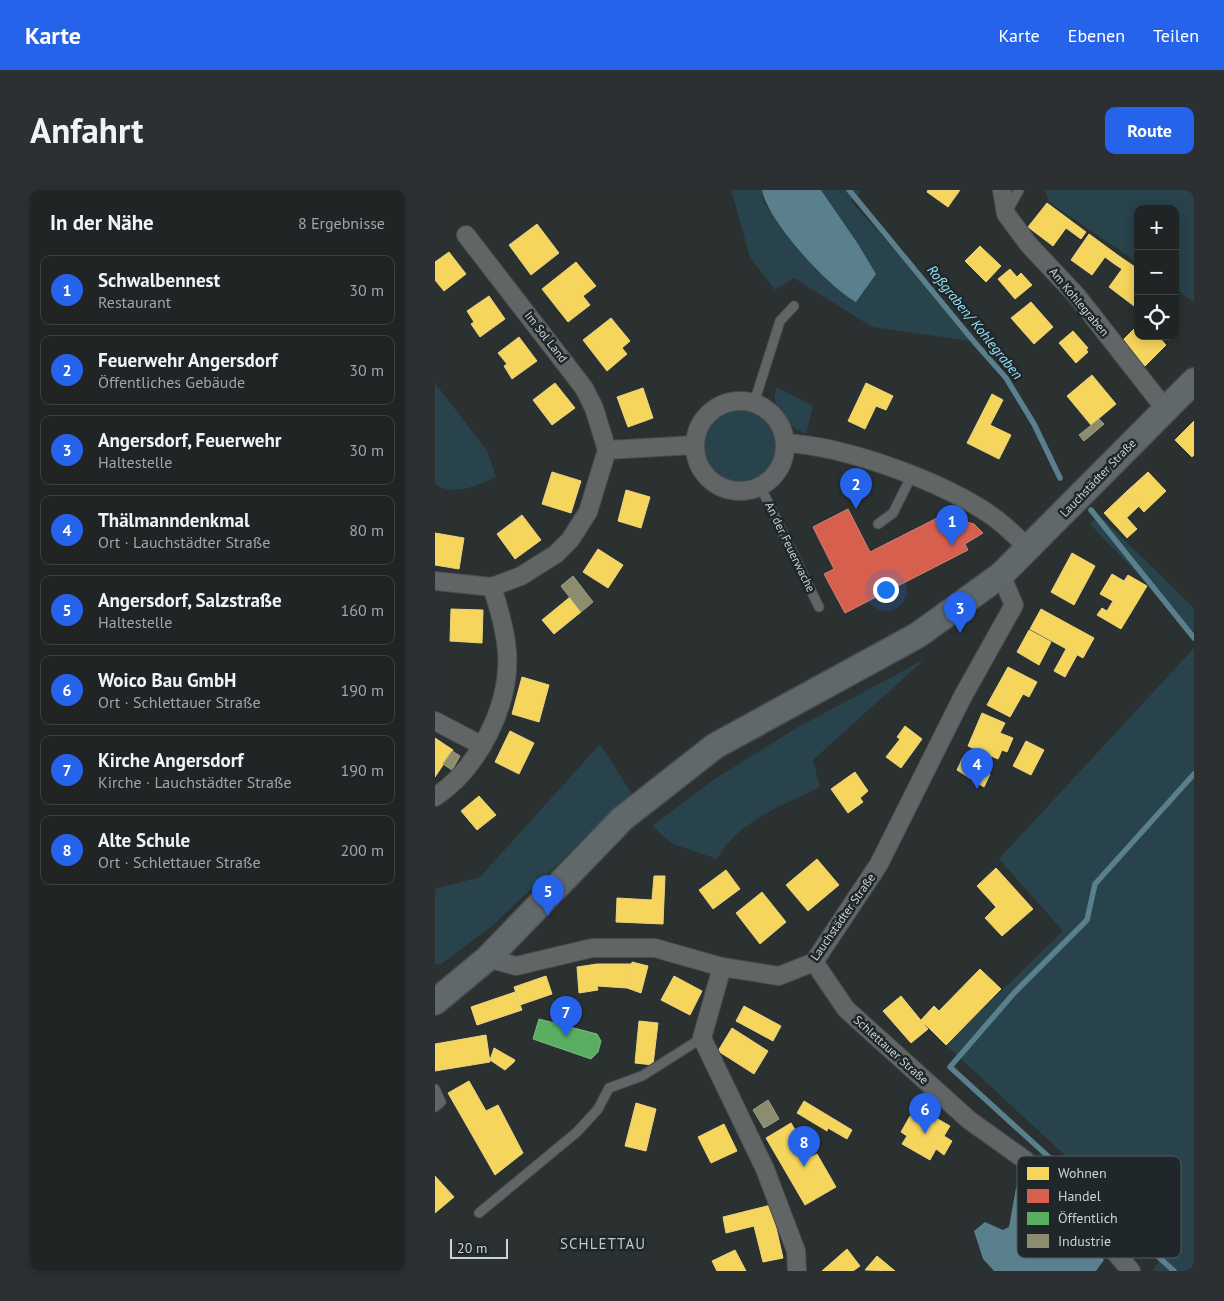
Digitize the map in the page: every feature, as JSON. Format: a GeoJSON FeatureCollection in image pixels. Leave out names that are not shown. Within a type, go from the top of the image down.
{"type":"FeatureCollection","features":[{"type":"Feature","properties":{"kind":"main road","name":"Lauchstädter Straße"},"geometry":{"type":"LineString","coordinates":[[435,1002],[488,958],[622,819],[715,746],[918,634],[1001,575],[1029,549],[1194,381]]}},
{"type":"Feature","properties":{"kind":"street","name":"Am Kohlegraben"},"geometry":{"type":"LineString","coordinates":[[1001,190],[1006,214],[1029,245],[1077,296],[1166,410]]}},
{"type":"Feature","properties":{"kind":"street","name":"Im Sol Land"},"geometry":{"type":"LineString","coordinates":[[466,235],[584,388],[594,408],[607,450]]}},
{"type":"Feature","properties":{"kind":"street"},"geometry":{"type":"LineString","coordinates":[[435,581],[492,587],[538,567],[556,554],[569,540],[588,512],[607,450],[695,445],[697,432],[704,419],[726,403],[740,401],[753,403],[765,409],[775,418],[782,430],[785,442],[815,446],[885,465],[912,475],[991,515],[1029,549]]}},
{"type":"Feature","properties":{"kind":"street","name":"An der Feuerwache"},"geometry":{"type":"LineString","coordinates":[[695,445],[697,458],[702,470],[722,487],[735,491],[760,486],[776,473],[783,458],[785,442]]}},
{"type":"Feature","properties":{"kind":"street","name":"Lauchstädter Straße"},"geometry":{"type":"LineString","coordinates":[[488,958],[516,966],[592,948],[655,948],[722,967],[779,976],[814,962],[879,864],[967,687],[1014,605],[1001,575]]}},
{"type":"Feature","properties":{"kind":"street"},"geometry":{"type":"LineString","coordinates":[[435,797],[450,787],[465,770],[481,745],[500,704],[507,652],[503,623],[492,587]]}},
{"type":"Feature","properties":{"kind":"street"},"geometry":{"type":"LineString","coordinates":[[435,721],[481,745]]}},
{"type":"Feature","properties":{"kind":"street","name":"Schlettauer Straße"},"geometry":{"type":"LineString","coordinates":[[814,962],[846,1009],[969,1120],[1019,1156]]}},
{"type":"Feature","properties":{"kind":"street"},"geometry":{"type":"LineString","coordinates":[[722,967],[702,1038],[765,1169],[796,1251],[797,1271]]}},
{"type":"Feature","properties":{"kind":"street","name":"Schlettauer Straße"},"geometry":{"type":"LineString","coordinates":[[1115,1258],[1124,1268]]}},
{"type":"Feature","properties":{"kind":"lane"},"geometry":{"type":"LineString","coordinates":[[1006,214],[1019,190]]}},
{"type":"Feature","properties":{"kind":"lane"},"geometry":{"type":"LineString","coordinates":[[753,403],[780,321],[794,306]]}},
{"type":"Feature","properties":{"kind":"lane"},"geometry":{"type":"LineString","coordinates":[[878,524],[893,514],[912,475]]}},
{"type":"Feature","properties":{"kind":"lane","name":"An der Feuerwache"},"geometry":{"type":"LineString","coordinates":[[760,486],[819,607]]}},
{"type":"Feature","properties":{"kind":"lane"},"geometry":{"type":"LineString","coordinates":[[479,1213],[577,1132],[598,1109],[609,1088],[642,1076],[702,1038]]}},
{"type":"Feature","properties":{"kind":"lane"},"geometry":{"type":"LineString","coordinates":[[435,1089],[441,1102],[435,1107]]}},
{"type":"Feature","properties":{"kind":"shaded area"},"geometry":{"type":"Polygon","coordinates":[[[731,190],[762,190],[764,203],[785,229],[831,205],[821,190],[859,190],[861,192],[851,201],[977,342],[872,327],[794,278],[775,290],[750,257],[731,190]]]}},
{"type":"Feature","properties":{"kind":"shaded area"},"geometry":{"type":"Polygon","coordinates":[[[762,190],[821,190],[876,274],[856,302],[830,282],[800,252],[775,218],[766,203],[762,190]]]}},
{"type":"Feature","properties":{"kind":"shaded area"},"geometry":{"type":"Polygon","coordinates":[[[1045,190],[1194,190],[1194,302],[1179,292],[1179,205],[1134,205],[1134,260],[1049,202],[1045,190]]]}},
{"type":"Feature","properties":{"kind":"shaded area"},"geometry":{"type":"Polygon","coordinates":[[[435,383],[488,452],[496,477],[474,486],[457,490],[442,488],[435,484],[435,383]]]}},
{"type":"Feature","properties":{"kind":"shaded area"},"geometry":{"type":"Polygon","coordinates":[[[776,387],[813,406],[806,434],[792,426],[778,410],[775,403],[776,387]]]}},
{"type":"Feature","properties":{"kind":"shaded area"},"geometry":{"type":"Polygon","coordinates":[[[740,409],[761,415],[771,425],[777,446],[771,467],[761,477],[740,483],[719,477],[709,467],[703,446],[709,425],[719,415],[740,409]]]}},
{"type":"Feature","properties":{"kind":"shaded area"},"geometry":{"type":"Polygon","coordinates":[[[1100,516],[1194,608],[1194,641],[1147,584],[1090,524],[1100,516]]]}},
{"type":"Feature","properties":{"kind":"shaded area"},"geometry":{"type":"Polygon","coordinates":[[[1194,648],[1194,1271],[1152,1271],[1161,1258],[1181,1258],[1181,1156],[1066,1156],[946,1045],[1063,931],[999,859],[1194,648]]]}},
{"type":"Feature","properties":{"kind":"shaded area"},"geometry":{"type":"Polygon","coordinates":[[[925,659],[813,760],[820,787],[749,824],[736,834],[717,859],[673,844],[652,826],[713,780],[798,727],[925,659]]]}},
{"type":"Feature","properties":{"kind":"shaded area"},"geometry":{"type":"Polygon","coordinates":[[[600,744],[632,794],[492,926],[441,964],[435,964],[435,889],[480,877],[600,744]]]}},
{"type":"Feature","properties":{"kind":"shaded area"},"geometry":{"type":"Polygon","coordinates":[[[1016,1188],[1017,1258],[1102,1258],[1104,1260],[1096,1271],[994,1271],[983,1259],[974,1231],[985,1222],[1003,1230],[1009,1227],[1016,1188]]]}},
{"type":"Feature","properties":{"kind":"building: Wohnen"},"geometry":{"type":"Polygon","coordinates":[[[928,190],[946,190],[955,197],[948,207],[927,192],[928,190]]]}},
{"type":"Feature","properties":{"kind":"building: Wohnen"},"geometry":{"type":"Polygon","coordinates":[[[946,190],[960,190],[955,197],[946,190]]]}},
{"type":"Feature","properties":{"kind":"building: Wohnen"},"geometry":{"type":"Polygon","coordinates":[[[1047,203],[1086,232],[1081,239],[1066,228],[1053,246],[1028,227],[1047,203]]]}},
{"type":"Feature","properties":{"kind":"building: Wohnen"},"geometry":{"type":"Polygon","coordinates":[[[537,224],[559,253],[531,275],[509,245],[537,224]]]}},
{"type":"Feature","properties":{"kind":"building: Wohnen"},"geometry":{"type":"Polygon","coordinates":[[[1089,234],[1119,256],[1113,263],[1105,257],[1092,275],[1071,260],[1089,234]]]}},
{"type":"Feature","properties":{"kind":"building: Wohnen"},"geometry":{"type":"Polygon","coordinates":[[[980,246],[1001,266],[986,282],[965,261],[980,246]]]}},
{"type":"Feature","properties":{"kind":"building: Wohnen"},"geometry":{"type":"Polygon","coordinates":[[[449,252],[466,274],[444,291],[435,280],[435,262],[449,252]]]}},
{"type":"Feature","properties":{"kind":"building: Wohnen"},"geometry":{"type":"Polygon","coordinates":[[[1119,256],[1134,266],[1134,306],[1109,287],[1122,269],[1113,263],[1119,256]]]}},
{"type":"Feature","properties":{"kind":"building: Wohnen"},"geometry":{"type":"Polygon","coordinates":[[[576,262],[596,286],[583,296],[590,305],[568,322],[542,289],[576,262]]]}},
{"type":"Feature","properties":{"kind":"building: Wohnen"},"geometry":{"type":"Polygon","coordinates":[[[1010,269],[1017,277],[1021,273],[1032,285],[1015,299],[998,279],[1010,269]]]}},
{"type":"Feature","properties":{"kind":"building: Wohnen"},"geometry":{"type":"Polygon","coordinates":[[[489,296],[505,319],[480,337],[471,324],[474,322],[467,311],[489,296]]]}},
{"type":"Feature","properties":{"kind":"building: Wohnen"},"geometry":{"type":"Polygon","coordinates":[[[1031,302],[1053,327],[1034,344],[1011,318],[1031,302]]]}},
{"type":"Feature","properties":{"kind":"building: Wohnen"},"geometry":{"type":"Polygon","coordinates":[[[611,318],[630,341],[622,348],[627,354],[607,371],[583,340],[611,318]]]}},
{"type":"Feature","properties":{"kind":"building: Wohnen"},"geometry":{"type":"Polygon","coordinates":[[[1134,329],[1134,340],[1162,340],[1166,345],[1145,366],[1121,342],[1134,329]]]}},
{"type":"Feature","properties":{"kind":"building: Wohnen"},"geometry":{"type":"Polygon","coordinates":[[[1073,331],[1088,348],[1086,349],[1088,352],[1076,363],[1059,343],[1073,331]]]}},
{"type":"Feature","properties":{"kind":"building: Wohnen"},"geometry":{"type":"Polygon","coordinates":[[[519,337],[537,361],[512,379],[504,366],[507,364],[498,353],[519,337]]]}},
{"type":"Feature","properties":{"kind":"building: Wohnen"},"geometry":{"type":"Polygon","coordinates":[[[1092,375],[1116,404],[1091,425],[1067,396],[1092,375]]]}},
{"type":"Feature","properties":{"kind":"building: Wohnen"},"geometry":{"type":"Polygon","coordinates":[[[555,383],[575,408],[552,425],[533,400],[555,383]]]}},
{"type":"Feature","properties":{"kind":"building: Wohnen"},"geometry":{"type":"Polygon","coordinates":[[[866,383],[893,396],[886,410],[876,406],[865,429],[848,421],[866,383]]]}},
{"type":"Feature","properties":{"kind":"building: Wohnen"},"geometry":{"type":"Polygon","coordinates":[[[643,388],[653,418],[628,427],[617,397],[643,388]]]}},
{"type":"Feature","properties":{"kind":"building: Wohnen"},"geometry":{"type":"Polygon","coordinates":[[[992,394],[1003,400],[990,425],[1011,435],[999,459],[967,443],[992,394]]]}},
{"type":"Feature","properties":{"kind":"building: Wohnen"},"geometry":{"type":"Polygon","coordinates":[[[1194,421],[1194,455],[1192,457],[1175,440],[1194,421]]]}},
{"type":"Feature","properties":{"kind":"building: Wohnen"},"geometry":{"type":"Polygon","coordinates":[[[552,472],[581,481],[571,513],[542,504],[552,472]]]}},
{"type":"Feature","properties":{"kind":"building: Wohnen"},"geometry":{"type":"Polygon","coordinates":[[[1148,472],[1166,491],[1144,512],[1126,492],[1148,472]]]}},
{"type":"Feature","properties":{"kind":"building: Wohnen"},"geometry":{"type":"Polygon","coordinates":[[[626,490],[650,497],[641,528],[618,521],[626,490]]]}},
{"type":"Feature","properties":{"kind":"building: Wohnen"},"geometry":{"type":"Polygon","coordinates":[[[1126,492],[1139,506],[1117,527],[1104,513],[1126,492]]]}},
{"type":"Feature","properties":{"kind":"building: Wohnen"},"geometry":{"type":"Polygon","coordinates":[[[522,515],[541,540],[515,559],[497,534],[522,515]]]}},
{"type":"Feature","properties":{"kind":"building: Wohnen"},"geometry":{"type":"Polygon","coordinates":[[[1127,518],[1137,529],[1127,538],[1117,527],[1127,518]]]}},
{"type":"Feature","properties":{"kind":"building: Wohnen"},"geometry":{"type":"Polygon","coordinates":[[[435,533],[464,538],[459,569],[435,565],[435,533]]]}},
{"type":"Feature","properties":{"kind":"building: Wohnen"},"geometry":{"type":"Polygon","coordinates":[[[598,549],[623,565],[608,588],[583,572],[598,549]]]}},
{"type":"Feature","properties":{"kind":"building: Wohnen"},"geometry":{"type":"Polygon","coordinates":[[[1072,553],[1095,566],[1074,605],[1051,592],[1072,553]]]}},
{"type":"Feature","properties":{"kind":"building: Wohnen"},"geometry":{"type":"Polygon","coordinates":[[[1112,574],[1124,581],[1128,575],[1147,586],[1121,629],[1097,615],[1102,608],[1107,611],[1113,601],[1100,594],[1112,574]]]}},
{"type":"Feature","properties":{"kind":"building: Wohnen"},"geometry":{"type":"Polygon","coordinates":[[[570,597],[581,612],[554,634],[542,620],[570,597]]]}},
{"type":"Feature","properties":{"kind":"building: Wohnen"},"geometry":{"type":"Polygon","coordinates":[[[451,609],[483,610],[482,643],[450,641],[451,609]]]}},
{"type":"Feature","properties":{"kind":"building: Wohnen"},"geometry":{"type":"Polygon","coordinates":[[[1041,609],[1094,638],[1083,658],[1030,629],[1041,609]]]}},
{"type":"Feature","properties":{"kind":"building: Wohnen"},"geometry":{"type":"Polygon","coordinates":[[[1029,630],[1051,642],[1039,665],[1017,652],[1029,630]]]}},
{"type":"Feature","properties":{"kind":"building: Wohnen"},"geometry":{"type":"Polygon","coordinates":[[[1066,649],[1077,655],[1065,677],[1054,671],[1066,649]]]}},
{"type":"Feature","properties":{"kind":"building: Wohnen"},"geometry":{"type":"Polygon","coordinates":[[[1008,667],[1037,682],[1029,697],[1023,694],[1010,717],[987,705],[1008,667]]]}},
{"type":"Feature","properties":{"kind":"building: Wohnen"},"geometry":{"type":"Polygon","coordinates":[[[522,677],[549,685],[539,722],[512,714],[522,677]]]}},
{"type":"Feature","properties":{"kind":"building: Wohnen"},"geometry":{"type":"Polygon","coordinates":[[[982,713],[1005,723],[1000,733],[1013,738],[1007,752],[1002,750],[998,759],[968,746],[982,713]]]}},
{"type":"Feature","properties":{"kind":"building: Wohnen"},"geometry":{"type":"Polygon","coordinates":[[[905,726],[922,739],[901,768],[886,757],[900,739],[897,737],[905,726]]]}},
{"type":"Feature","properties":{"kind":"building: Wohnen"},"geometry":{"type":"Polygon","coordinates":[[[510,731],[534,743],[519,774],[495,762],[510,731]]]}},
{"type":"Feature","properties":{"kind":"building: Wohnen"},"geometry":{"type":"Polygon","coordinates":[[[435,738],[453,750],[435,777],[435,738]]]}},
{"type":"Feature","properties":{"kind":"building: Wohnen"},"geometry":{"type":"Polygon","coordinates":[[[1026,741],[1044,750],[1031,775],[1013,766],[1026,741]]]}},
{"type":"Feature","properties":{"kind":"building: Wohnen"},"geometry":{"type":"Polygon","coordinates":[[[963,757],[990,774],[984,787],[957,770],[963,757]]]}},
{"type":"Feature","properties":{"kind":"building: Wohnen"},"geometry":{"type":"Polygon","coordinates":[[[855,772],[868,791],[860,798],[863,802],[848,813],[831,789],[855,772]]]}},
{"type":"Feature","properties":{"kind":"building: Wohnen"},"geometry":{"type":"Polygon","coordinates":[[[479,796],[496,815],[477,830],[461,811],[479,796]]]}},
{"type":"Feature","properties":{"kind":"building: Wohnen"},"geometry":{"type":"Polygon","coordinates":[[[817,859],[839,885],[808,911],[786,885],[817,859]]]}},
{"type":"Feature","properties":{"kind":"building: Wohnen"},"geometry":{"type":"Polygon","coordinates":[[[996,868],[1033,909],[1002,936],[985,918],[996,907],[977,886],[996,868]]]}},
{"type":"Feature","properties":{"kind":"building: Wohnen"},"geometry":{"type":"Polygon","coordinates":[[[726,870],[740,889],[713,909],[699,890],[726,870]]]}},
{"type":"Feature","properties":{"kind":"building: Wohnen"},"geometry":{"type":"Polygon","coordinates":[[[654,876],[665,876],[663,924],[616,922],[617,898],[652,900],[654,876]]]}},
{"type":"Feature","properties":{"kind":"building: Wohnen"},"geometry":{"type":"Polygon","coordinates":[[[762,892],[786,922],[760,944],[736,913],[762,892]]]}},
{"type":"Feature","properties":{"kind":"building: Wohnen"},"geometry":{"type":"Polygon","coordinates":[[[632,962],[648,966],[641,993],[627,988],[632,962]]]}},
{"type":"Feature","properties":{"kind":"building: Wohnen"},"geometry":{"type":"Polygon","coordinates":[[[597,964],[632,964],[627,988],[597,986],[598,990],[579,993],[577,967],[597,964]]]}},
{"type":"Feature","properties":{"kind":"building: Wohnen"},"geometry":{"type":"Polygon","coordinates":[[[980,969],[1001,989],[946,1045],[921,1020],[934,1006],[939,1011],[980,969]]]}},
{"type":"Feature","properties":{"kind":"building: Wohnen"},"geometry":{"type":"Polygon","coordinates":[[[546,976],[552,994],[520,1005],[514,987],[546,976]]]}},
{"type":"Feature","properties":{"kind":"building: Wohnen"},"geometry":{"type":"Polygon","coordinates":[[[674,976],[702,991],[690,1015],[661,1000],[674,976]]]}},
{"type":"Feature","properties":{"kind":"building: Wohnen"},"geometry":{"type":"Polygon","coordinates":[[[515,992],[522,1010],[477,1025],[471,1007],[515,992]]]}},
{"type":"Feature","properties":{"kind":"building: Wohnen"},"geometry":{"type":"Polygon","coordinates":[[[901,996],[928,1029],[911,1043],[883,1011],[901,996]]]}},
{"type":"Feature","properties":{"kind":"building: Wohnen"},"geometry":{"type":"Polygon","coordinates":[[[744,1006],[781,1026],[773,1041],[736,1021],[744,1006]]]}},
{"type":"Feature","properties":{"kind":"building: Wohnen"},"geometry":{"type":"Polygon","coordinates":[[[639,1021],[658,1023],[653,1065],[635,1063],[639,1021]]]}},
{"type":"Feature","properties":{"kind":"building: Wohnen"},"geometry":{"type":"Polygon","coordinates":[[[732,1028],[768,1051],[754,1074],[718,1051],[732,1028]]]}},
{"type":"Feature","properties":{"kind":"building: Wohnen"},"geometry":{"type":"Polygon","coordinates":[[[486,1035],[490,1062],[435,1071],[435,1044],[486,1035]]]}},
{"type":"Feature","properties":{"kind":"building: Wohnen"},"geometry":{"type":"Polygon","coordinates":[[[494,1048],[515,1060],[505,1070],[490,1060],[494,1048]]]}},
{"type":"Feature","properties":{"kind":"building: Wohnen"},"geometry":{"type":"Polygon","coordinates":[[[469,1081],[486,1111],[498,1105],[523,1153],[495,1175],[448,1093],[469,1081]]]}},
{"type":"Feature","properties":{"kind":"building: Wohnen"},"geometry":{"type":"Polygon","coordinates":[[[804,1101],[852,1130],[847,1139],[828,1128],[827,1131],[797,1113],[804,1101]]]}},
{"type":"Feature","properties":{"kind":"building: Wohnen"},"geometry":{"type":"Polygon","coordinates":[[[636,1103],[656,1109],[646,1151],[625,1146],[636,1103]]]}},
{"type":"Feature","properties":{"kind":"building: Wohnen"},"geometry":{"type":"Polygon","coordinates":[[[922,1110],[950,1126],[944,1136],[952,1141],[944,1155],[936,1149],[930,1160],[902,1144],[907,1136],[901,1132],[910,1116],[916,1120],[922,1110]]]}},
{"type":"Feature","properties":{"kind":"building: Wohnen"},"geometry":{"type":"Polygon","coordinates":[[[791,1123],[811,1157],[817,1154],[836,1187],[805,1205],[766,1138],[791,1123]]]}},
{"type":"Feature","properties":{"kind":"building: Wohnen"},"geometry":{"type":"Polygon","coordinates":[[[724,1124],[737,1151],[711,1163],[698,1137],[724,1124]]]}},
{"type":"Feature","properties":{"kind":"building: Wohnen"},"geometry":{"type":"Polygon","coordinates":[[[435,1176],[454,1197],[435,1213],[435,1176]]]}},
{"type":"Feature","properties":{"kind":"building: Wohnen"},"geometry":{"type":"Polygon","coordinates":[[[771,1205],[783,1258],[763,1262],[754,1226],[726,1233],[723,1217],[771,1205]]]}},
{"type":"Feature","properties":{"kind":"building: Wohnen"},"geometry":{"type":"Polygon","coordinates":[[[847,1249],[860,1266],[853,1271],[822,1271],[847,1249]]]}},
{"type":"Feature","properties":{"kind":"building: Wohnen"},"geometry":{"type":"Polygon","coordinates":[[[735,1250],[746,1271],[717,1271],[712,1261],[735,1250]]]}},
{"type":"Feature","properties":{"kind":"building: Wohnen"},"geometry":{"type":"Polygon","coordinates":[[[877,1256],[895,1271],[865,1270],[877,1256]]]}},
{"type":"Feature","properties":{"kind":"building: Handel"},"geometry":{"type":"Polygon","coordinates":[[[848,509],[870,552],[949,512],[955,524],[963,521],[974,524],[983,533],[965,544],[968,550],[845,613],[824,574],[834,569],[813,527],[848,509]]]}},
{"type":"Feature","properties":{"kind":"building: Öffentlich"},"geometry":{"type":"Polygon","coordinates":[[[539,1019],[597,1034],[601,1041],[598,1052],[591,1059],[533,1039],[539,1019]]]}},
{"type":"Feature","properties":{"kind":"building: Industrie"},"geometry":{"type":"Polygon","coordinates":[[[1099,419],[1104,424],[1084,441],[1079,435],[1099,419]]]}},
{"type":"Feature","properties":{"kind":"building: Industrie"},"geometry":{"type":"Polygon","coordinates":[[[573,576],[593,602],[581,612],[561,586],[573,576]]]}},
{"type":"Feature","properties":{"kind":"building: Industrie"},"geometry":{"type":"Polygon","coordinates":[[[452,751],[460,756],[452,770],[443,764],[452,751]]]}},
{"type":"Feature","properties":{"kind":"building: Industrie"},"geometry":{"type":"Polygon","coordinates":[[[768,1100],[779,1119],[764,1128],[753,1110],[768,1100]]]}},
{"type":"Feature","properties":{"kind":"waterway","name":"Roßgraben/ Kohlegraben"},"geometry":{"type":"LineString","coordinates":[[849,190],[1006,378],[1034,424],[1060,478]]}},
{"type":"Feature","properties":{"kind":"waterway"},"geometry":{"type":"LineString","coordinates":[[1091,510],[1194,638]]}},
{"type":"Feature","properties":{"kind":"waterway"},"geometry":{"type":"LineString","coordinates":[[1048,1156],[950,1067],[1014,993],[1087,920],[1095,884],[1194,774]]}},
{"type":"Feature","properties":{"kind":"waterway"},"geometry":{"type":"LineString","coordinates":[[1160,1258],[1174,1271]]}},
{"type":"Feature","properties":{"kind":"place","name":"Feuerwehr Angersdorf"},"geometry":{"type":"Point","coordinates":[856,509]}},
{"type":"Feature","properties":{"kind":"place","name":"Schwalbennest"},"geometry":{"type":"Point","coordinates":[952,546]}},
{"type":"Feature","properties":{"kind":"place","name":"Angersdorf, Feuerwehr"},"geometry":{"type":"Point","coordinates":[960,633]}},
{"type":"Feature","properties":{"kind":"place","name":"Thälmanndenkmal"},"geometry":{"type":"Point","coordinates":[977,789]}},
{"type":"Feature","properties":{"kind":"place","name":"Angersdorf, Salzstraße"},"geometry":{"type":"Point","coordinates":[548,916]}},
{"type":"Feature","properties":{"kind":"place","name":"Kirche Angersdorf"},"geometry":{"type":"Point","coordinates":[566,1037]}},
{"type":"Feature","properties":{"kind":"place","name":"Woico Bau GmbH"},"geometry":{"type":"Point","coordinates":[925,1134]}},
{"type":"Feature","properties":{"kind":"place","name":"Alte Schule"},"geometry":{"type":"Point","coordinates":[804,1167]}},
{"type":"Feature","properties":{"kind":"district","name":"SCHLETTAU"},"geometry":{"type":"Point","coordinates":[603,1244]}}]}
